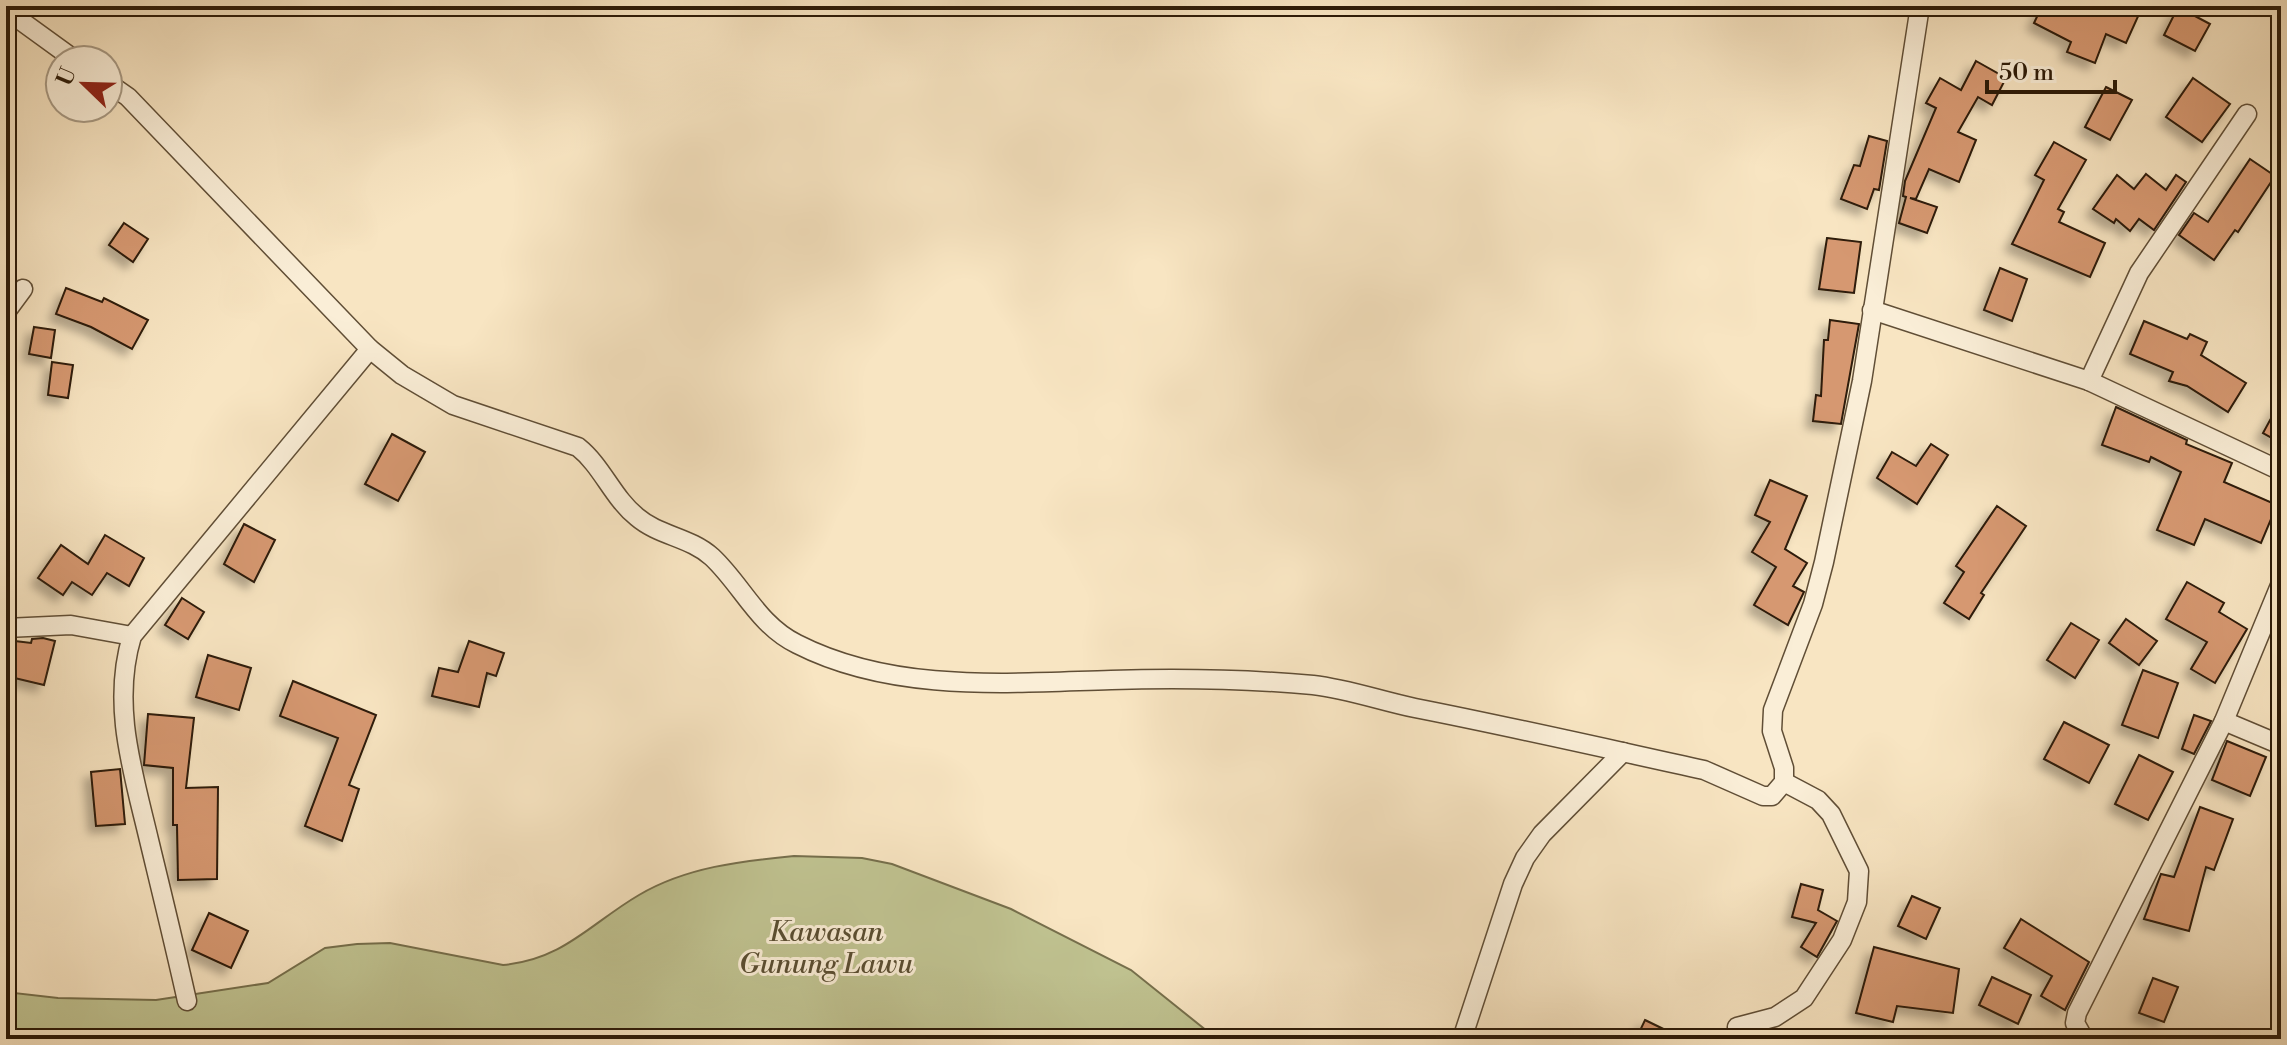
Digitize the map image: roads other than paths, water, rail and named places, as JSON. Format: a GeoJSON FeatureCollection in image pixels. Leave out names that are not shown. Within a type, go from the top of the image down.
{"type":"FeatureCollection","features":[{"type":"Feature","properties":{"kind":"street"},"geometry":{"type":"LineString","coordinates":[[124,94],[370,349],[426,391],[453,405],[578,447],[591,457],[633,515],[648,526],[694,544],[710,555],[777,632],[798,645],[839,660],[937,681],[1224,680],[1317,686],[1704,770],[1763,796],[1772,796],[1784,782],[1784,768],[1772,731],[1773,710],[1813,604],[1862,381],[1920,6]]}},
{"type":"Feature","properties":{"kind":"street"},"geometry":{"type":"LineString","coordinates":[[6,10],[53,44]]}},
{"type":"Feature","properties":{"kind":"street"},"geometry":{"type":"LineString","coordinates":[[2089,381],[2139,273],[2247,114]]}},
{"type":"Feature","properties":{"kind":"street"},"geometry":{"type":"LineString","coordinates":[[6,312],[23,289]]}},
{"type":"Feature","properties":{"kind":"street"},"geometry":{"type":"LineString","coordinates":[[1872,310],[2089,381],[2281,470]]}},
{"type":"Feature","properties":{"kind":"street"},"geometry":{"type":"LineString","coordinates":[[187,1001],[125,740],[121,688],[132,636],[370,349]]}},
{"type":"Feature","properties":{"kind":"street"},"geometry":{"type":"LineString","coordinates":[[2084,1039],[2075,1023],[2077,1013],[2224,721],[2281,583]]}},
{"type":"Feature","properties":{"kind":"street"},"geometry":{"type":"LineString","coordinates":[[6,628],[71,625],[132,636]]}},
{"type":"Feature","properties":{"kind":"street"},"geometry":{"type":"LineString","coordinates":[[2224,721],[2281,745]]}},
{"type":"Feature","properties":{"kind":"street"},"geometry":{"type":"LineString","coordinates":[[1462,1039],[1513,884],[1525,858],[1542,834],[1623,752]]}},
{"type":"Feature","properties":{"kind":"street"},"geometry":{"type":"LineString","coordinates":[[1737,1027],[1775,1017],[1804,998],[1842,940],[1857,902],[1859,871],[1849,844],[1831,814],[1818,800],[1784,782]]}},
{"type":"Feature","properties":{"kind":"park label","name":"Kawasan Gunung Lawu"},"geometry":{"type":"Point","coordinates":[826,948]}}]}
